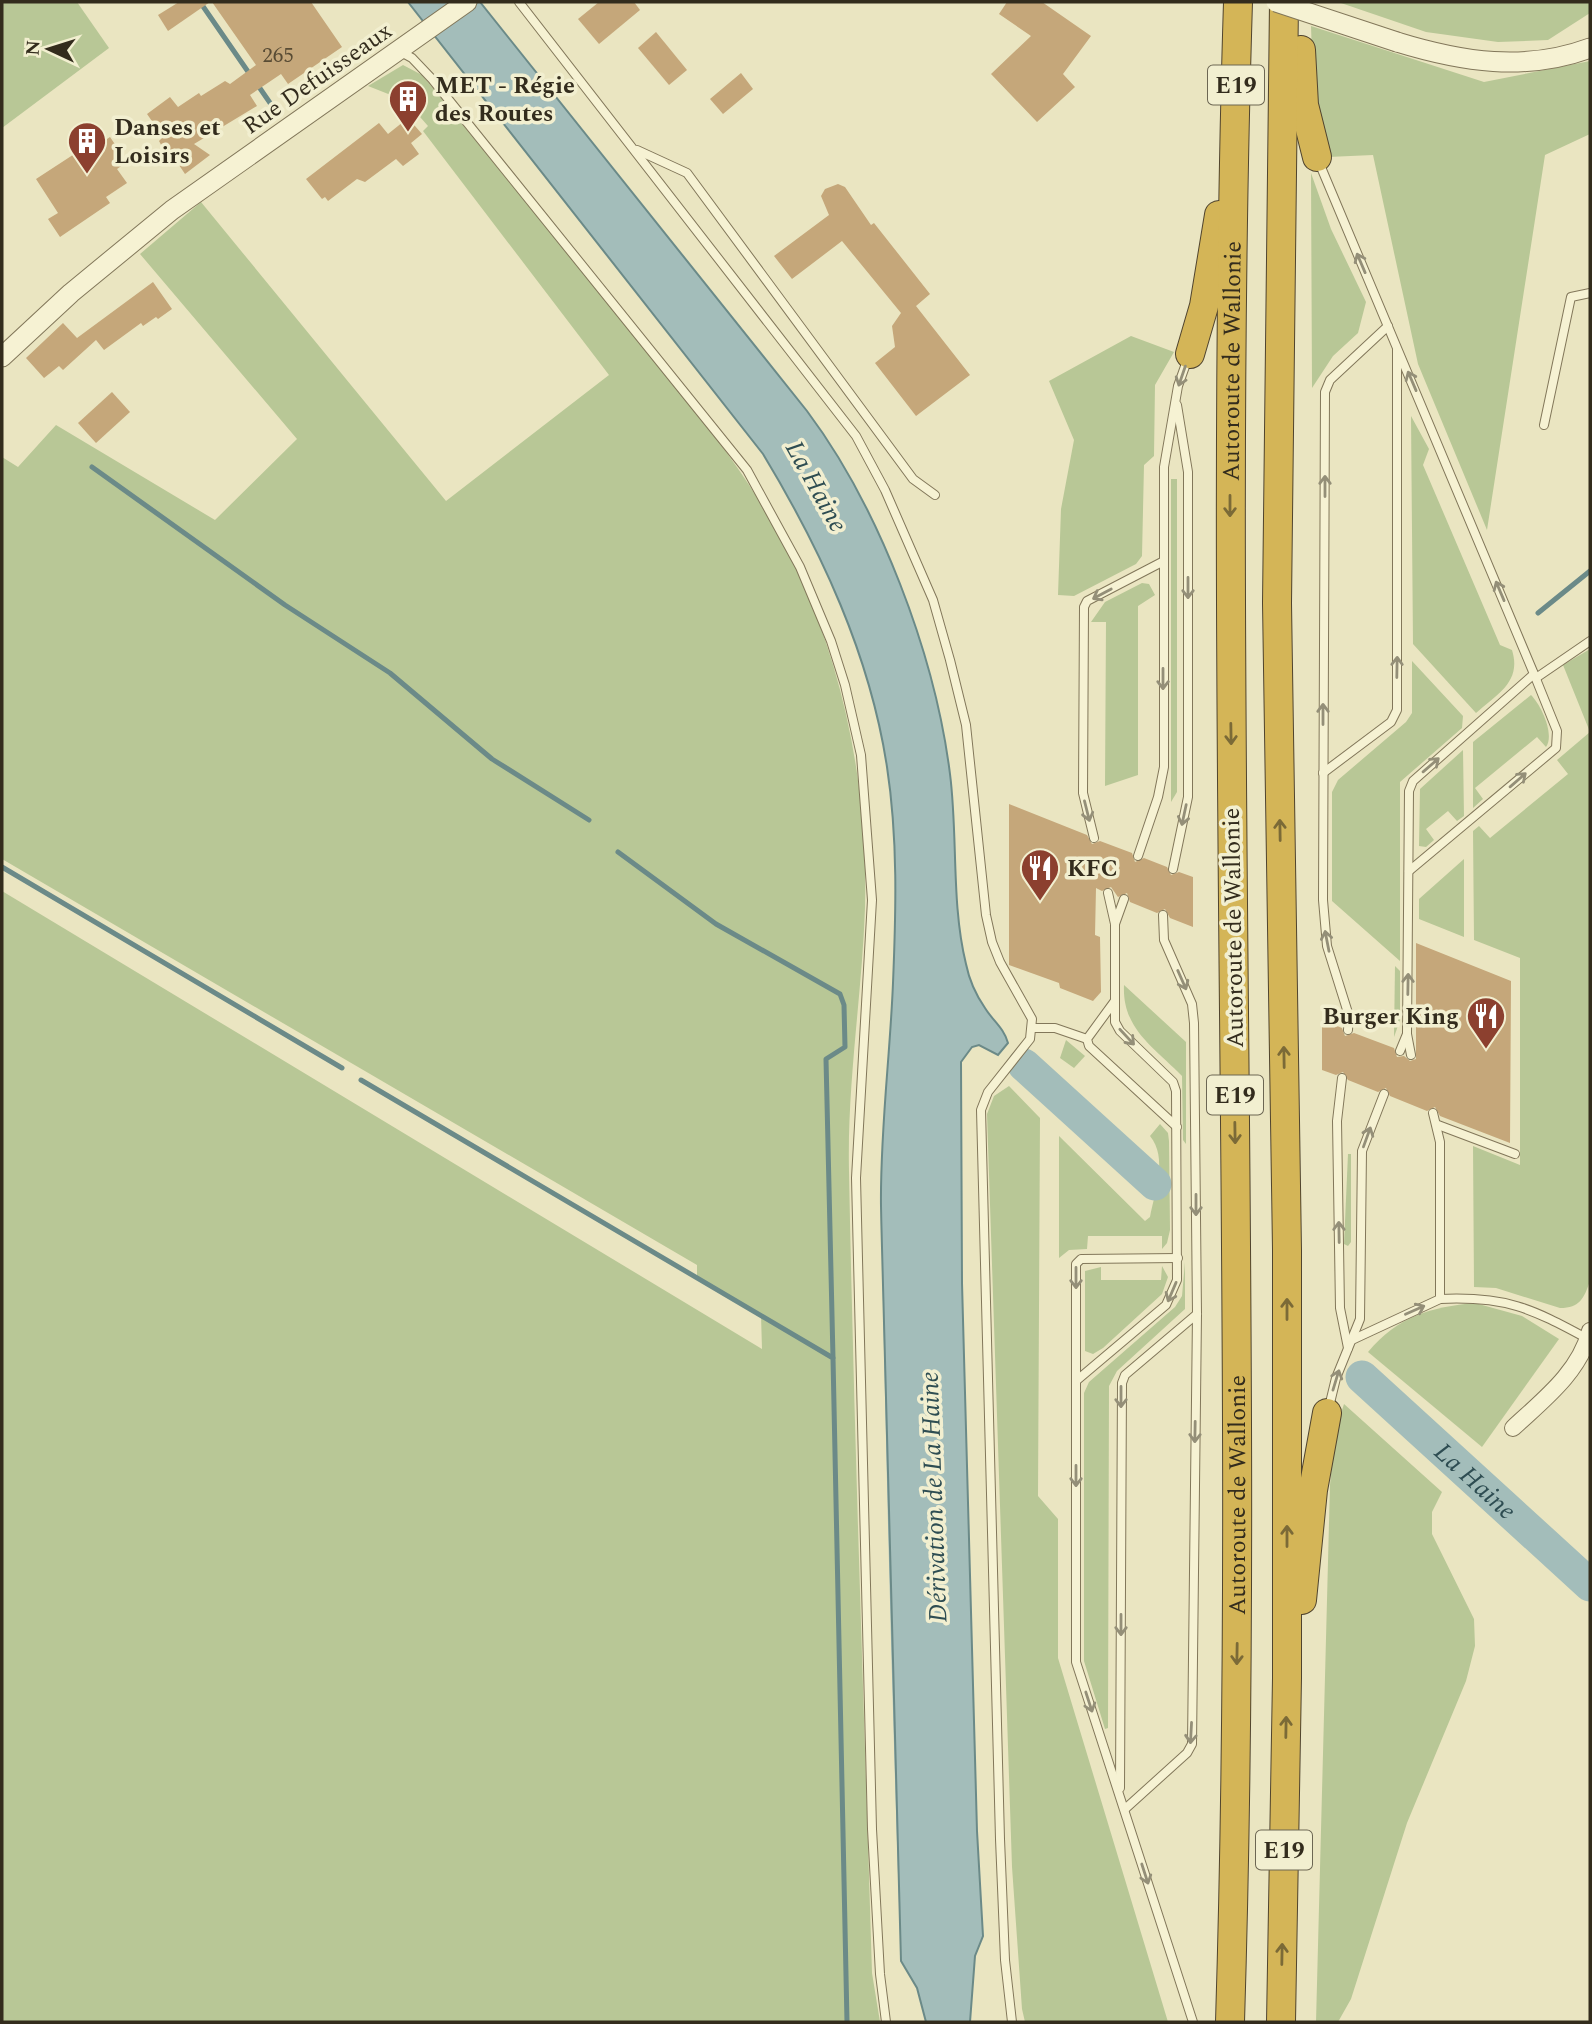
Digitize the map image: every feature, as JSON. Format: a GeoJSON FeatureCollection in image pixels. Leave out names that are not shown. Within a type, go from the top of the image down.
{"type":"FeatureCollection","features":[{"type":"Feature","properties":{"kind":"highway","name":"Autoroute de Wallonie"},"geometry":{"type":"LineString","coordinates":[[1230,2022],[1237,1605],[1229,601],[1233,169],[1238,2]]}},
{"type":"Feature","properties":{"kind":"highway","name":"Autoroute de Wallonie"},"geometry":{"type":"LineString","coordinates":[[1281,2022],[1287,1678],[1287,1250],[1277,603],[1284,2]]}},
{"type":"Feature","properties":{"kind":"highway"},"geometry":{"type":"LineString","coordinates":[[1299,2],[1304,105],[1317,157]]}},
{"type":"Feature","properties":{"kind":"highway"},"geometry":{"type":"LineString","coordinates":[[1190,354],[1204,306],[1219,216],[1233,169]]}},
{"type":"Feature","properties":{"kind":"highway"},"geometry":{"type":"LineString","coordinates":[[1287,1678],[1304,1595],[1313,1490],[1327,1413]]}},
{"type":"Feature","properties":{"kind":"street","name":"Rue Defuisseaux"},"geometry":{"type":"LineString","coordinates":[[2,357],[71,293],[172,211],[467,2]]}},
{"type":"Feature","properties":{"kind":"street"},"geometry":{"type":"LineString","coordinates":[[1276,2],[1397,42],[1474,62],[1544,60],[1590,48]]}},
{"type":"Feature","properties":{"kind":"street"},"geometry":{"type":"LineString","coordinates":[[1513,1428],[1562,1383],[1589,1335]]}},
{"type":"Feature","properties":{"kind":"lane"},"geometry":{"type":"LineString","coordinates":[[519,2],[856,436],[909,540],[933,600],[966,725],[986,915],[992,942],[1032,1019],[1033,1028],[1030,1039],[988,1092],[981,1110],[1000,1839],[1005,1961],[1012,2022]]}},
{"type":"Feature","properties":{"kind":"lane"},"geometry":{"type":"LineString","coordinates":[[399,51],[412,58],[432,79],[747,470],[800,567],[831,641],[845,685],[861,755],[872,900],[856,1178],[872,1829],[880,1974],[886,2022]]}},
{"type":"Feature","properties":{"kind":"lane"},"geometry":{"type":"LineString","coordinates":[[634,149],[687,173],[913,478],[935,495]]}},
{"type":"Feature","properties":{"kind":"lane"},"geometry":{"type":"LineString","coordinates":[[1317,157],[1557,732],[1556,748],[1409,871]]}},
{"type":"Feature","properties":{"kind":"lane"},"geometry":{"type":"LineString","coordinates":[[1544,425],[1570,297],[1590,293]]}},
{"type":"Feature","properties":{"kind":"lane"},"geometry":{"type":"LineString","coordinates":[[1348,1030],[1349,1016],[1324,926],[1325,391],[1330,380],[1388,326]]}},
{"type":"Feature","properties":{"kind":"lane"},"geometry":{"type":"LineString","coordinates":[[1323,774],[1391,722],[1397,710],[1396,346]]}},
{"type":"Feature","properties":{"kind":"lane"},"geometry":{"type":"LineString","coordinates":[[1138,856],[1158,797],[1164,766],[1164,467],[1176,398],[1190,354]]}},
{"type":"Feature","properties":{"kind":"lane"},"geometry":{"type":"LineString","coordinates":[[1173,869],[1188,797],[1188,471],[1176,398]]}},
{"type":"Feature","properties":{"kind":"lane"},"geometry":{"type":"LineString","coordinates":[[1094,838],[1083,793],[1084,607],[1087,601],[1162,562]]}},
{"type":"Feature","properties":{"kind":"lane"},"geometry":{"type":"LineString","coordinates":[[1411,1055],[1407,1034],[1409,791],[1413,781],[1535,676],[1590,641]]}},
{"type":"Feature","properties":{"kind":"lane"},"geometry":{"type":"LineString","coordinates":[[1076,1381],[1166,1305],[1177,1280],[1176,1091],[1172,1082],[1120,1031],[1115,1022],[1115,924],[1108,893]]}},
{"type":"Feature","properties":{"kind":"lane"},"geometry":{"type":"LineString","coordinates":[[1115,924],[1124,899]]}},
{"type":"Feature","properties":{"kind":"lane"},"geometry":{"type":"LineString","coordinates":[[1125,1809],[1186,1753],[1192,1744],[1197,1314],[1194,1018],[1192,1004],[1164,940],[1163,915]]}},
{"type":"Feature","properties":{"kind":"lane"},"geometry":{"type":"LineString","coordinates":[[1087,1039],[1114,1002]]}},
{"type":"Feature","properties":{"kind":"lane"},"geometry":{"type":"LineString","coordinates":[[1033,1028],[1055,1028],[1087,1039]]}},
{"type":"Feature","properties":{"kind":"lane"},"geometry":{"type":"LineString","coordinates":[[1400,1051],[1407,1034]]}},
{"type":"Feature","properties":{"kind":"lane"},"geometry":{"type":"LineString","coordinates":[[1087,1039],[1089,1046],[1177,1127]]}},
{"type":"Feature","properties":{"kind":"lane"},"geometry":{"type":"LineString","coordinates":[[1342,1078],[1337,1121],[1340,1308],[1348,1348]]}},
{"type":"Feature","properties":{"kind":"lane"},"geometry":{"type":"LineString","coordinates":[[1327,1413],[1360,1319],[1362,1151],[1384,1094]]}},
{"type":"Feature","properties":{"kind":"lane"},"geometry":{"type":"LineString","coordinates":[[1433,1113],[1438,1125],[1440,1299]]}},
{"type":"Feature","properties":{"kind":"lane"},"geometry":{"type":"LineString","coordinates":[[1438,1125],[1515,1154]]}},
{"type":"Feature","properties":{"kind":"lane"},"geometry":{"type":"LineString","coordinates":[[1178,1258],[1081,1259],[1076,1264],[1076,1662],[1193,2022]]}},
{"type":"Feature","properties":{"kind":"lane"},"geometry":{"type":"LineString","coordinates":[[1354,1339],[1440,1299],[1496,1299],[1589,1335]]}},
{"type":"Feature","properties":{"kind":"lane"},"geometry":{"type":"LineString","coordinates":[[1121,1796],[1122,1383],[1125,1375],[1197,1314]]}},
{"type":"Feature","properties":{"kind":"green space"},"geometry":{"type":"Polygon","coordinates":[[[2,2],[77,2],[109,48],[2,128],[2,2]]]}},
{"type":"Feature","properties":{"kind":"green space"},"geometry":{"type":"Polygon","coordinates":[[[1338,2],[1590,2],[1590,13],[1548,40],[1498,42],[1426,32],[1338,2]]]}},
{"type":"Feature","properties":{"kind":"green space"},"geometry":{"type":"Polygon","coordinates":[[[1311,26],[1484,82],[1590,61],[1590,134],[1545,155],[1487,530],[1418,364],[1373,155],[1328,157],[1313,83],[1311,26]]]}},
{"type":"Feature","properties":{"kind":"green space"},"geometry":{"type":"Polygon","coordinates":[[[403,65],[422,75],[432,87],[673,382],[741,473],[781,538],[798,572],[815,612],[841,694],[858,779],[865,865],[863,941],[850,1105],[849,1171],[872,1973],[880,2022],[2,2022],[2,891],[762,1349],[761,1315],[697,1277],[697,1265],[2,859],[2,457],[18,467],[56,425],[215,520],[297,439],[140,254],[201,202],[446,501],[609,375],[423,131],[428,126],[406,101],[368,86],[403,65]]]}},
{"type":"Feature","properties":{"kind":"green space"},"geometry":{"type":"Polygon","coordinates":[[[1311,173],[1331,229],[1366,302],[1358,333],[1333,356],[1312,388],[1311,173]]]}},
{"type":"Feature","properties":{"kind":"green space"},"geometry":{"type":"Polygon","coordinates":[[[1131,336],[1174,352],[1155,385],[1154,456],[1144,465],[1142,556],[1136,564],[1074,596],[1058,595],[1061,509],[1074,440],[1049,381],[1131,336]]]}},
{"type":"Feature","properties":{"kind":"green space"},"geometry":{"type":"Polygon","coordinates":[[[1411,416],[1429,449],[1423,465],[1500,645],[1512,650],[1514,671],[1511,679],[1476,713],[1413,644],[1411,416]]]}},
{"type":"Feature","properties":{"kind":"green space"},"geometry":{"type":"Polygon","coordinates":[[[1171,479],[1177,479],[1177,792],[1171,802],[1171,479]]]}},
{"type":"Feature","properties":{"kind":"green space"},"geometry":{"type":"Polygon","coordinates":[[[1142,583],[1149,584],[1155,595],[1138,606],[1138,775],[1105,786],[1106,622],[1091,622],[1105,602],[1142,583]]]}},
{"type":"Feature","properties":{"kind":"green space"},"geometry":{"type":"Polygon","coordinates":[[[1590,649],[1590,732],[1563,665],[1590,649]]]}},
{"type":"Feature","properties":{"kind":"green space"},"geometry":{"type":"Polygon","coordinates":[[[1412,661],[1463,716],[1462,728],[1400,782],[1400,961],[1332,901],[1332,792],[1338,780],[1406,722],[1412,713],[1412,661]]]}},
{"type":"Feature","properties":{"kind":"green space"},"geometry":{"type":"Polygon","coordinates":[[[1531,695],[1543,712],[1548,727],[1546,747],[1537,737],[1475,788],[1483,799],[1473,808],[1473,742],[1531,695]]]}},
{"type":"Feature","properties":{"kind":"green space"},"geometry":{"type":"Polygon","coordinates":[[[1590,732],[1590,1281],[1577,1304],[1560,1308],[1496,1288],[1474,1287],[1473,1146],[1520,1165],[1520,958],[1474,940],[1473,831],[1479,826],[1490,838],[1568,774],[1557,760],[1590,732]]]}},
{"type":"Feature","properties":{"kind":"green space"},"geometry":{"type":"Polygon","coordinates":[[[1463,750],[1464,816],[1457,821],[1448,811],[1426,829],[1434,840],[1426,847],[1419,846],[1420,789],[1463,750]]]}},
{"type":"Feature","properties":{"kind":"green space"},"geometry":{"type":"Polygon","coordinates":[[[1464,859],[1464,937],[1419,919],[1419,899],[1464,859]]]}},
{"type":"Feature","properties":{"kind":"green space"},"geometry":{"type":"Polygon","coordinates":[[[1395,966],[1400,971],[1400,1020],[1394,1037],[1395,966]]]}},
{"type":"Feature","properties":{"kind":"green space"},"geometry":{"type":"Polygon","coordinates":[[[1124,985],[1186,1042],[1186,1144],[1183,1140],[1182,1076],[1134,1025],[1128,1014],[1124,985]]]}},
{"type":"Feature","properties":{"kind":"green space"},"geometry":{"type":"Polygon","coordinates":[[[1066,1040],[1085,1056],[1074,1068],[1060,1058],[1066,1040]]]}},
{"type":"Feature","properties":{"kind":"green space"},"geometry":{"type":"Polygon","coordinates":[[[1009,1086],[1040,1118],[1038,1496],[1058,1519],[1058,1658],[1168,2022],[1025,2022],[1022,2009],[1012,1867],[987,1114],[994,1096],[1009,1086]]]}},
{"type":"Feature","properties":{"kind":"green space"},"geometry":{"type":"Polygon","coordinates":[[[1160,1124],[1168,1133],[1169,1141],[1170,1230],[1167,1243],[1162,1249],[1162,1236],[1088,1236],[1087,1249],[1069,1250],[1059,1258],[1059,1136],[1145,1221],[1150,1217],[1159,1175],[1158,1154],[1150,1136],[1160,1124]]]}},
{"type":"Feature","properties":{"kind":"green space"},"geometry":{"type":"Polygon","coordinates":[[[1348,1154],[1351,1154],[1351,1242],[1348,1246],[1344,1244],[1348,1154]]]}},
{"type":"Feature","properties":{"kind":"green space"},"geometry":{"type":"Polygon","coordinates":[[[1185,1262],[1185,1309],[1117,1371],[1109,1386],[1108,1728],[1105,1729],[1084,1661],[1084,1393],[1089,1382],[1175,1307],[1182,1296],[1185,1262]]]}},
{"type":"Feature","properties":{"kind":"green space"},"geometry":{"type":"Polygon","coordinates":[[[1162,1266],[1168,1277],[1162,1294],[1103,1348],[1093,1354],[1085,1351],[1085,1271],[1101,1267],[1101,1280],[1161,1280],[1162,1266]]]}},
{"type":"Feature","properties":{"kind":"green space"},"geometry":{"type":"Polygon","coordinates":[[[1475,1303],[1522,1316],[1559,1339],[1482,1447],[1368,1352],[1391,1330],[1416,1316],[1444,1307],[1475,1303]]]}},
{"type":"Feature","properties":{"kind":"green space"},"geometry":{"type":"Polygon","coordinates":[[[1344,1404],[1442,1492],[1432,1512],[1432,1534],[1474,1619],[1475,1646],[1466,1681],[1407,1823],[1351,1999],[1338,2022],[1316,2022],[1330,1485],[1335,1432],[1344,1404]]]}},
{"type":"Feature","properties":{"kind":"water","name":"Dérivation de La Haine"},"geometry":{"type":"Polygon","coordinates":[[[408,2],[480,2],[807,411],[858,491],[880,536],[900,583],[931,680],[943,728],[950,774],[961,941],[971,981],[1008,1043],[998,1055],[979,1045],[972,1047],[961,1062],[962,1283],[977,1831],[983,1936],[975,1956],[970,2022],[926,2022],[917,1988],[901,1961],[881,1206],[893,983],[895,875],[891,794],[869,684],[856,644],[823,566],[763,454],[408,2]]]}},
{"type":"Feature","properties":{"kind":"building"},"geometry":{"type":"Polygon","coordinates":[[[179,2],[210,2],[168,31],[158,15],[179,2]]]}},
{"type":"Feature","properties":{"kind":"building"},"geometry":{"type":"Polygon","coordinates":[[[212,2],[311,2],[342,47],[288,84],[281,74],[250,95],[257,106],[194,144],[210,155],[185,174],[169,150],[165,152],[159,141],[163,137],[147,114],[170,97],[178,107],[225,81],[230,84],[256,65],[212,2]]]}},
{"type":"Feature","properties":{"kind":"building"},"geometry":{"type":"Polygon","coordinates":[[[599,2],[634,2],[640,10],[599,44],[578,19],[599,2]]]}},
{"type":"Feature","properties":{"kind":"building"},"geometry":{"type":"Polygon","coordinates":[[[1007,2],[1042,2],[1091,36],[1063,74],[1075,87],[1037,122],[991,74],[1031,36],[999,14],[1007,2]]]}},
{"type":"Feature","properties":{"kind":"building"},"geometry":{"type":"Polygon","coordinates":[[[656,32],[687,70],[669,85],[638,48],[656,32]]]}},
{"type":"Feature","properties":{"kind":"building"},"geometry":{"type":"Polygon","coordinates":[[[741,73],[753,89],[723,114],[710,99],[741,73]]]}},
{"type":"Feature","properties":{"kind":"building"},"geometry":{"type":"Polygon","coordinates":[[[408,118],[422,134],[411,143],[419,154],[403,166],[396,159],[365,182],[357,179],[328,201],[325,197],[322,199],[306,179],[379,123],[388,134],[408,118]]]}},
{"type":"Feature","properties":{"kind":"building","name":"Danses et Loisirs"},"geometry":{"type":"Polygon","coordinates":[[[110,137],[127,162],[117,169],[127,183],[106,197],[110,203],[60,237],[48,219],[58,213],[36,179],[82,149],[85,154],[110,137]]]}},
{"type":"Feature","properties":{"kind":"building"},"geometry":{"type":"Polygon","coordinates":[[[838,184],[845,187],[871,225],[874,223],[930,294],[916,306],[970,375],[916,416],[875,363],[895,347],[892,326],[901,313],[842,241],[792,279],[774,256],[829,215],[821,196],[825,189],[838,184]]]}},
{"type":"Feature","properties":{"kind":"building"},"geometry":{"type":"Polygon","coordinates":[[[153,282],[172,309],[158,319],[156,317],[143,326],[141,323],[104,350],[96,340],[63,370],[59,366],[44,378],[26,358],[63,323],[77,338],[153,282]]]}},
{"type":"Feature","properties":{"kind":"building"},"geometry":{"type":"Polygon","coordinates":[[[112,392],[130,412],[96,443],[78,423],[112,392]]]}},
{"type":"Feature","properties":{"kind":"building"},"geometry":{"type":"Polygon","coordinates":[[[1009,804],[1087,835],[1092,844],[1100,841],[1132,853],[1135,862],[1144,858],[1167,867],[1171,875],[1179,872],[1193,877],[1193,927],[1170,918],[1165,909],[1157,913],[1130,902],[1127,893],[1118,897],[1111,887],[1102,891],[1096,888],[1095,935],[1100,937],[1101,992],[1093,1001],[1060,988],[1059,983],[1009,965],[1009,804]]]}},
{"type":"Feature","properties":{"kind":"building"},"geometry":{"type":"Polygon","coordinates":[[[1416,943],[1511,981],[1510,1143],[1440,1116],[1435,1107],[1427,1111],[1390,1096],[1386,1088],[1378,1092],[1348,1080],[1343,1072],[1336,1075],[1322,1070],[1322,1020],[1342,1028],[1345,1036],[1354,1033],[1394,1048],[1397,1057],[1404,1056],[1410,1061],[1416,1059],[1416,943]]]}},
{"type":"Feature","properties":{"kind":"waterway"},"geometry":{"type":"LineString","coordinates":[[200,2],[251,76]]}},
{"type":"Feature","properties":{"kind":"waterway"},"geometry":{"type":"LineString","coordinates":[[257,84],[277,113]]}},
{"type":"Feature","properties":{"kind":"waterway"},"geometry":{"type":"LineString","coordinates":[[92,467],[285,605],[390,673],[492,759],[589,820]]}},
{"type":"Feature","properties":{"kind":"waterway"},"geometry":{"type":"LineString","coordinates":[[1538,613],[1590,571]]}},
{"type":"Feature","properties":{"kind":"waterway"},"geometry":{"type":"LineString","coordinates":[[618,852],[716,924],[840,994],[844,1005],[845,1047],[826,1059],[833,1358]]}},
{"type":"Feature","properties":{"kind":"waterway"},"geometry":{"type":"LineString","coordinates":[[2,867],[342,1068]]}},
{"type":"Feature","properties":{"kind":"waterway","name":"La Haine"},"geometry":{"type":"LineString","coordinates":[[1024,1065],[1155,1184]]}},
{"type":"Feature","properties":{"kind":"waterway"},"geometry":{"type":"LineString","coordinates":[[361,1080],[833,1358],[847,2022]]}},
{"type":"Feature","properties":{"kind":"waterway","name":"La Haine"},"geometry":{"type":"LineString","coordinates":[[1362,1377],[1590,1585]]}},
{"type":"Feature","properties":{"kind":"place","name":"MET - Régie des Routes"},"geometry":{"type":"Point","coordinates":[408,133]}},
{"type":"Feature","properties":{"kind":"place","name":"Danses et Loisirs"},"geometry":{"type":"Point","coordinates":[87,175]}},
{"type":"Feature","properties":{"kind":"place","name":"KFC"},"geometry":{"type":"Point","coordinates":[1040,902]}},
{"type":"Feature","properties":{"kind":"place","name":"Burger King"},"geometry":{"type":"Point","coordinates":[1486,1050]}}]}
